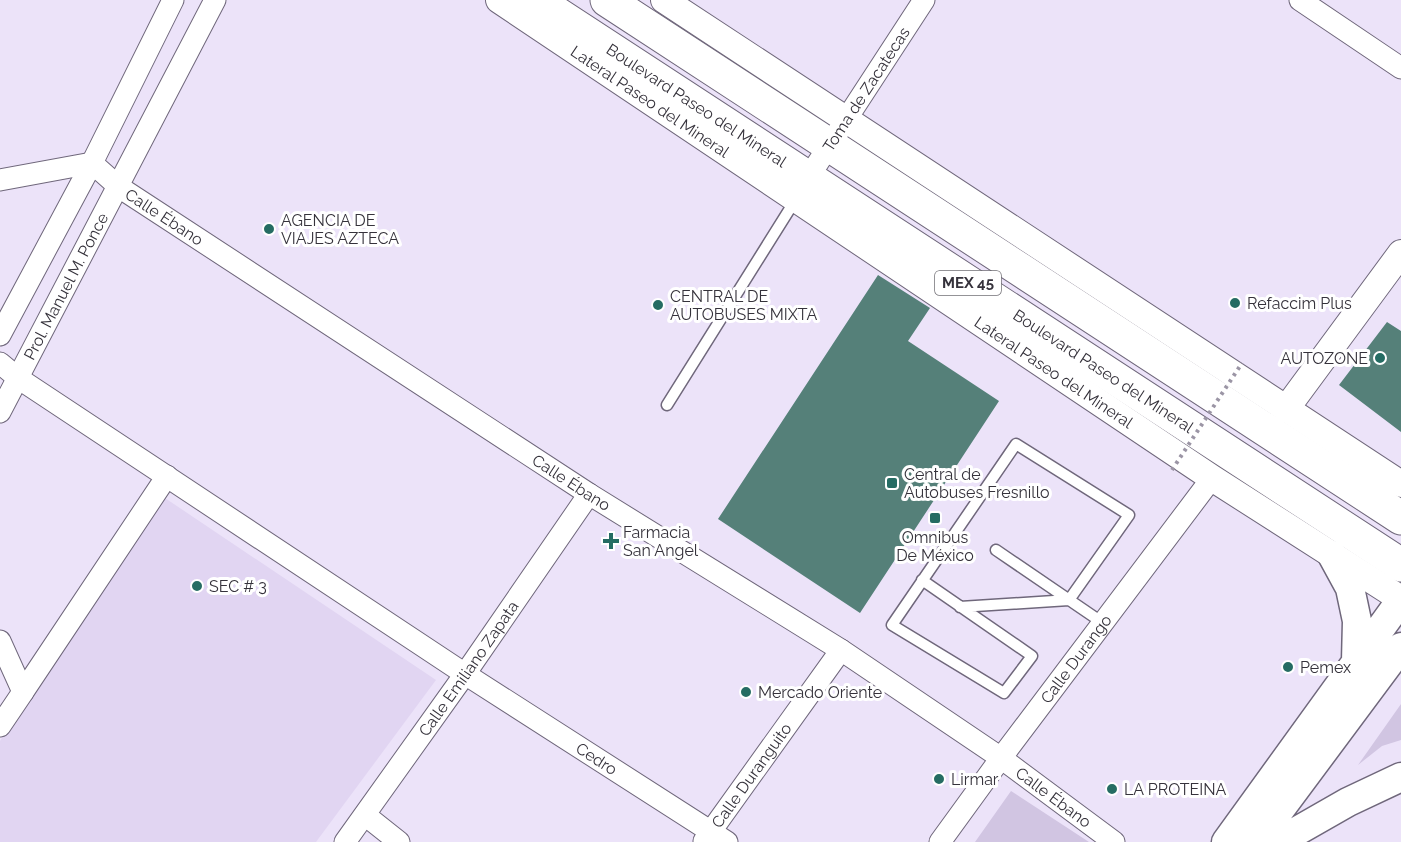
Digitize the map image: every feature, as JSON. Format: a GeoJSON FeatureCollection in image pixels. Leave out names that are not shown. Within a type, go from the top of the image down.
{"type":"FeatureCollection","features":[{"type":"Feature","properties":{"kind":"main road","name":"Boulevard Paseo del Mineral"},"geometry":{"type":"LineString","coordinates":[[536,0],[802,188],[1401,565]]}},
{"type":"Feature","properties":{"kind":"main road","name":"MEX 45"},"geometry":{"type":"LineString","coordinates":[[607,0],[838,133],[1401,518]]}},
{"type":"Feature","properties":{"kind":"main road"},"geometry":{"type":"LineString","coordinates":[[1332,555],[1350,588],[1357,621],[1356,661],[1347,697]]}},
{"type":"Feature","properties":{"kind":"main road"},"geometry":{"type":"LineString","coordinates":[[1356,661],[1401,599]]}},
{"type":"Feature","properties":{"kind":"main road"},"geometry":{"type":"LineString","coordinates":[[1226,842],[1294,769],[1347,697],[1401,647]]}},
{"type":"Feature","properties":{"kind":"main road"},"geometry":{"type":"LineString","coordinates":[[1256,842],[1294,769]]}},
{"type":"Feature","properties":{"kind":"main road"},"geometry":{"type":"LineString","coordinates":[[1278,842],[1348,802],[1401,777]]}},
{"type":"Feature","properties":{"kind":"street"},"geometry":{"type":"LineString","coordinates":[[0,335],[92,163],[173,0]]}},
{"type":"Feature","properties":{"kind":"street","name":"Prol. Manuel M. Ponce"},"geometry":{"type":"LineString","coordinates":[[0,412],[215,0]]}},
{"type":"Feature","properties":{"kind":"street","name":"Lateral Paseo del Mineral"},"geometry":{"type":"LineString","coordinates":[[498,0],[802,188],[1212,478],[1401,599]]}},
{"type":"Feature","properties":{"kind":"street"},"geometry":{"type":"LineString","coordinates":[[664,0],[838,133],[1286,409],[1401,484]]}},
{"type":"Feature","properties":{"kind":"street","name":"Toma de Zacatecas"},"geometry":{"type":"LineString","coordinates":[[802,188],[924,0]]}},
{"type":"Feature","properties":{"kind":"street"},"geometry":{"type":"LineString","coordinates":[[1300,0],[1401,68]]}},
{"type":"Feature","properties":{"kind":"street"},"geometry":{"type":"LineString","coordinates":[[0,180],[92,163]]}},
{"type":"Feature","properties":{"kind":"street","name":"Calle Ébano"},"geometry":{"type":"LineString","coordinates":[[92,163],[119,187],[589,494],[841,650],[1001,758],[1114,842]]}},
{"type":"Feature","properties":{"kind":"street"},"geometry":{"type":"LineString","coordinates":[[1286,409],[1401,254]]}},
{"type":"Feature","properties":{"kind":"street","name":"Cedro"},"geometry":{"type":"LineString","coordinates":[[0,363],[18,378],[714,839]]}},
{"type":"Feature","properties":{"kind":"street"},"geometry":{"type":"LineString","coordinates":[[0,726],[167,476]]}},
{"type":"Feature","properties":{"kind":"street","name":"Calle Durango"},"geometry":{"type":"LineString","coordinates":[[940,842],[1212,478]]}},
{"type":"Feature","properties":{"kind":"street","name":"Calle Emiliano Zapata"},"geometry":{"type":"LineString","coordinates":[[345,842],[465,674],[589,494]]}},
{"type":"Feature","properties":{"kind":"street"},"geometry":{"type":"LineString","coordinates":[[0,641],[23,692]]}},
{"type":"Feature","properties":{"kind":"street","name":"Calle Duranguito"},"geometry":{"type":"LineString","coordinates":[[714,839],[841,650]]}},
{"type":"Feature","properties":{"kind":"street"},"geometry":{"type":"LineString","coordinates":[[365,814],[399,842]]}},
{"type":"Feature","properties":{"kind":"lane"},"geometry":{"type":"LineString","coordinates":[[667,405],[802,188]]}},
{"type":"Feature","properties":{"kind":"lane"},"geometry":{"type":"LineString","coordinates":[[922,580],[1032,656],[1004,693],[892,625],[922,580],[1016,444],[1129,515],[1069,600]]}},
{"type":"Feature","properties":{"kind":"lane"},"geometry":{"type":"LineString","coordinates":[[996,550],[1103,623]]}},
{"type":"Feature","properties":{"kind":"lane"},"geometry":{"type":"LineString","coordinates":[[960,607],[1069,600]]}},
{"type":"Feature","properties":{"kind":"path"},"geometry":{"type":"LineString","coordinates":[[1172,470],[1242,363]]}},
{"type":"Feature","properties":{"kind":"shaded area","name":"SEC # 3"},"geometry":{"type":"Polygon","coordinates":[[[156,492],[436,680],[316,842],[0,842],[0,741],[156,492]]]}},
{"type":"Feature","properties":{"kind":"shaded area"},"geometry":{"type":"Polygon","coordinates":[[[1401,704],[1401,740],[1382,746],[1358,765],[1401,704]]]}},
{"type":"Feature","properties":{"kind":"shaded area"},"geometry":{"type":"Polygon","coordinates":[[[1011,791],[1089,842],[975,842],[1011,791]]]}},
{"type":"Feature","properties":{"kind":"building"},"geometry":{"type":"Polygon","coordinates":[[[878,275],[930,308],[908,341],[999,401],[860,613],[718,519],[878,275]]]}},
{"type":"Feature","properties":{"kind":"building","name":"AUTOZONE"},"geometry":{"type":"Polygon","coordinates":[[[1387,322],[1401,331],[1401,432],[1339,385],[1387,322]]]}},
{"type":"Feature","properties":{"kind":"place","name":"AGENCIA DE VIAJES AZTECA"},"geometry":{"type":"Point","coordinates":[269,229]}},
{"type":"Feature","properties":{"kind":"place","name":"Refaccim Plus"},"geometry":{"type":"Point","coordinates":[1235,303]}},
{"type":"Feature","properties":{"kind":"place","name":"CENTRAL DE AUTOBUSES MIXTA"},"geometry":{"type":"Point","coordinates":[658,305]}},
{"type":"Feature","properties":{"kind":"place","name":"AUTOZONE"},"geometry":{"type":"Point","coordinates":[1380,358]}},
{"type":"Feature","properties":{"kind":"place","name":"Central de Autobuses Fresnillo"},"geometry":{"type":"Point","coordinates":[892,483]}},
{"type":"Feature","properties":{"kind":"place","name":"Omnibus De México"},"geometry":{"type":"Point","coordinates":[935,518]}},
{"type":"Feature","properties":{"kind":"place","name":"Farmacia San Angel"},"geometry":{"type":"Point","coordinates":[611,541]}},
{"type":"Feature","properties":{"kind":"place","name":"SEC # 3"},"geometry":{"type":"Point","coordinates":[197,586]}},
{"type":"Feature","properties":{"kind":"place","name":"Pemex"},"geometry":{"type":"Point","coordinates":[1288,667]}},
{"type":"Feature","properties":{"kind":"place","name":"Mercado Oriente"},"geometry":{"type":"Point","coordinates":[746,692]}},
{"type":"Feature","properties":{"kind":"place","name":"Lirmar"},"geometry":{"type":"Point","coordinates":[939,779]}},
{"type":"Feature","properties":{"kind":"place","name":"LA PROTEINA"},"geometry":{"type":"Point","coordinates":[1112,789]}}]}
